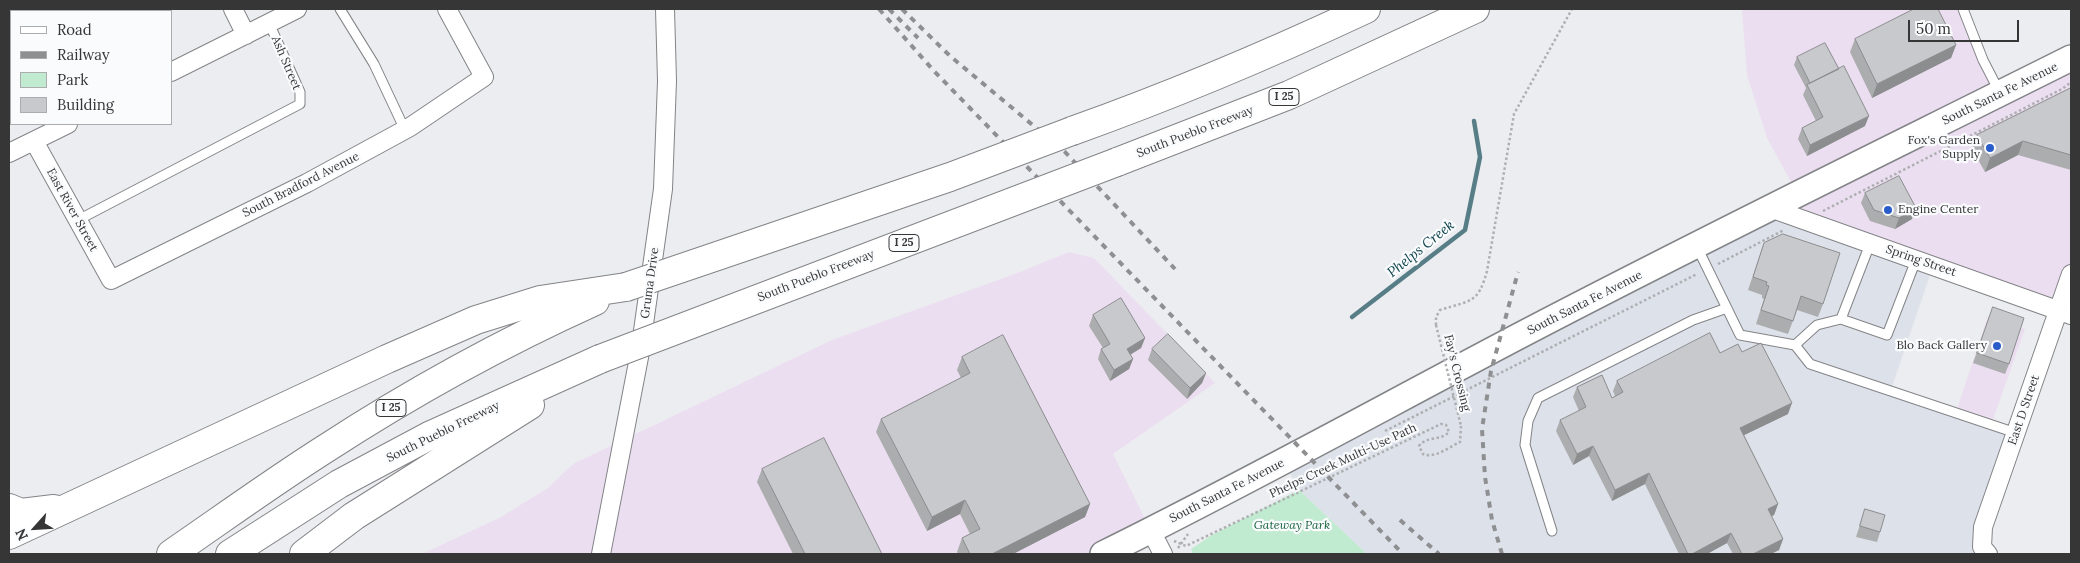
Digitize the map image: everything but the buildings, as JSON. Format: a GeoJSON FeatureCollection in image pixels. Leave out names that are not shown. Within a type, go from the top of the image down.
{"type":"FeatureCollection","features":[{"type":"Feature","properties":{"kind":"highway","name":"I 25"},"geometry":{"type":"LineString","coordinates":[[171,554],[324,449],[425,388],[536,328],[626,287],[950,177],[1156,101],[1273,52],[1366,9]]}},
{"type":"Feature","properties":{"kind":"highway","name":"South Pueblo Freeway"},"geometry":{"type":"LineString","coordinates":[[230,554],[339,484],[429,436],[600,359],[1289,95],[1475,9]]}},
{"type":"Feature","properties":{"kind":"highway"},"geometry":{"type":"LineString","coordinates":[[9,536],[387,359],[476,320],[540,300],[626,287]]}},
{"type":"Feature","properties":{"kind":"highway"},"geometry":{"type":"LineString","coordinates":[[304,554],[354,516],[469,445],[600,359]]}},
{"type":"Feature","properties":{"kind":"highway"},"geometry":{"type":"LineString","coordinates":[[9,508],[21,513],[68,508]]}},
{"type":"Feature","properties":{"kind":"main road","name":"South Santa Fe Avenue"},"geometry":{"type":"LineString","coordinates":[[1103,554],[1284,462],[1519,336],[2071,58]]}},
{"type":"Feature","properties":{"kind":"street"},"geometry":{"type":"LineString","coordinates":[[233,9],[246,35]]}},
{"type":"Feature","properties":{"kind":"street"},"geometry":{"type":"LineString","coordinates":[[172,72],[296,9]]}},
{"type":"Feature","properties":{"kind":"street","name":"South Bradford Avenue"},"geometry":{"type":"LineString","coordinates":[[111,280],[306,183],[405,130],[484,77],[448,9]]}},
{"type":"Feature","properties":{"kind":"street","name":"Gruma Drive"},"geometry":{"type":"LineString","coordinates":[[601,554],[640,352],[663,188],[667,81],[666,9]]}},
{"type":"Feature","properties":{"kind":"street"},"geometry":{"type":"LineString","coordinates":[[9,152],[66,125]]}},
{"type":"Feature","properties":{"kind":"street","name":"East River Street"},"geometry":{"type":"LineString","coordinates":[[34,141],[111,280]]}},
{"type":"Feature","properties":{"kind":"street","name":"Spring Street"},"geometry":{"type":"LineString","coordinates":[[1770,208],[2065,312]]}},
{"type":"Feature","properties":{"kind":"street","name":"East D Street"},"geometry":{"type":"LineString","coordinates":[[1985,551],[1983,527],[2016,433],[2065,312],[2071,274]]}},
{"type":"Feature","properties":{"kind":"street"},"geometry":{"type":"LineString","coordinates":[[1150,531],[1170,554]]}},
{"type":"Feature","properties":{"kind":"lane"},"geometry":{"type":"LineString","coordinates":[[340,9],[374,64],[405,130]]}},
{"type":"Feature","properties":{"kind":"lane"},"geometry":{"type":"LineString","coordinates":[[1963,9],[1983,60],[2000,94]]}},
{"type":"Feature","properties":{"kind":"lane","name":"Ash Street"},"geometry":{"type":"LineString","coordinates":[[78,220],[300,104],[300,92],[269,23]]}},
{"type":"Feature","properties":{"kind":"lane"},"geometry":{"type":"LineString","coordinates":[[1840,319],[1870,244]]}},
{"type":"Feature","properties":{"kind":"lane"},"geometry":{"type":"LineString","coordinates":[[1696,246],[1740,335],[1795,345],[1810,364],[2016,433]]}},
{"type":"Feature","properties":{"kind":"lane"},"geometry":{"type":"LineString","coordinates":[[1795,345],[1817,325],[1840,319],[1887,335],[1916,260]]}},
{"type":"Feature","properties":{"kind":"lane"},"geometry":{"type":"LineString","coordinates":[[1552,531],[1525,445],[1528,421],[1538,398],[1693,320],[1727,308]]}},
{"type":"Feature","properties":{"kind":"path","name":"Fay's Crossing"},"geometry":{"type":"LineString","coordinates":[[1461,426],[1436,325],[1436,317],[1440,310],[1474,299],[1482,290],[1487,271],[1514,114],[1572,9]]}},
{"type":"Feature","properties":{"kind":"path"},"geometry":{"type":"LineString","coordinates":[[1378,435],[2062,89],[2071,82]]}},
{"type":"Feature","properties":{"kind":"path","name":"Phelps Creek Multi-Use Path"},"geometry":{"type":"LineString","coordinates":[[1180,543],[1186,546],[1441,424],[1446,425],[1449,432],[1446,435],[1422,442],[1419,446],[1423,454],[1435,455],[1460,442],[1461,426]]}},
{"type":"Feature","properties":{"kind":"path"},"geometry":{"type":"LineString","coordinates":[[1150,531],[1180,543]]}},
{"type":"Feature","properties":{"kind":"path"},"geometry":{"type":"LineString","coordinates":[[1170,554],[1190,532]]}},
{"type":"Feature","properties":{"kind":"shaded area"},"geometry":{"type":"Polygon","coordinates":[[[1742,9],[1963,9],[2000,94],[2071,58],[2071,274],[2059,310],[1770,208],[1797,193],[1767,138],[1747,75],[1742,9]]]}},
{"type":"Feature","properties":{"kind":"shaded area"},"geometry":{"type":"Polygon","coordinates":[[[1770,208],[1933,266],[1892,387],[2016,435],[1983,527],[1988,554],[1367,554],[1299,490],[1284,462],[1770,208]]]}},
{"type":"Feature","properties":{"kind":"shaded area"},"geometry":{"type":"Polygon","coordinates":[[[1069,252],[1094,258],[1215,383],[1113,454],[1151,531],[1103,554],[422,554],[501,517],[548,488],[573,464],[832,340],[1020,272],[1069,252]]]}},
{"type":"Feature","properties":{"kind":"shaded area"},"geometry":{"type":"Polygon","coordinates":[[[1988,316],[2025,329],[1991,425],[1956,412],[1988,316]]]}},
{"type":"Feature","properties":{"kind":"green space","name":"Gateway Park"},"geometry":{"type":"Polygon","coordinates":[[[1299,490],[1367,554],[1193,554],[1191,549],[1212,535],[1299,490]]]}},
{"type":"Feature","properties":{"kind":"waterway","name":"Phelps Creek"},"geometry":{"type":"LineString","coordinates":[[1352,317],[1465,230],[1480,157],[1474,121]]}},
{"type":"Feature","properties":{"kind":"railway"},"geometry":{"type":"LineString","coordinates":[[879,9],[934,71],[1403,554]]}},
{"type":"Feature","properties":{"kind":"railway"},"geometry":{"type":"LineString","coordinates":[[889,9],[918,38]]}},
{"type":"Feature","properties":{"kind":"railway"},"geometry":{"type":"LineString","coordinates":[[902,9],[950,56],[1065,152],[1175,269]]}},
{"type":"Feature","properties":{"kind":"railway"},"geometry":{"type":"LineString","coordinates":[[1502,554],[1492,520],[1485,477],[1482,429],[1491,371],[1518,272]]}},
{"type":"Feature","properties":{"kind":"railway"},"geometry":{"type":"LineString","coordinates":[[1400,520],[1439,554]]}},
{"type":"Feature","properties":{"kind":"place","name":"Fox's Garden Supply"},"geometry":{"type":"Point","coordinates":[1990,148]}},
{"type":"Feature","properties":{"kind":"place","name":"Engine Center"},"geometry":{"type":"Point","coordinates":[1888,210]}},
{"type":"Feature","properties":{"kind":"place","name":"Blo Back Gallery"},"geometry":{"type":"Point","coordinates":[1997,346]}}]}
